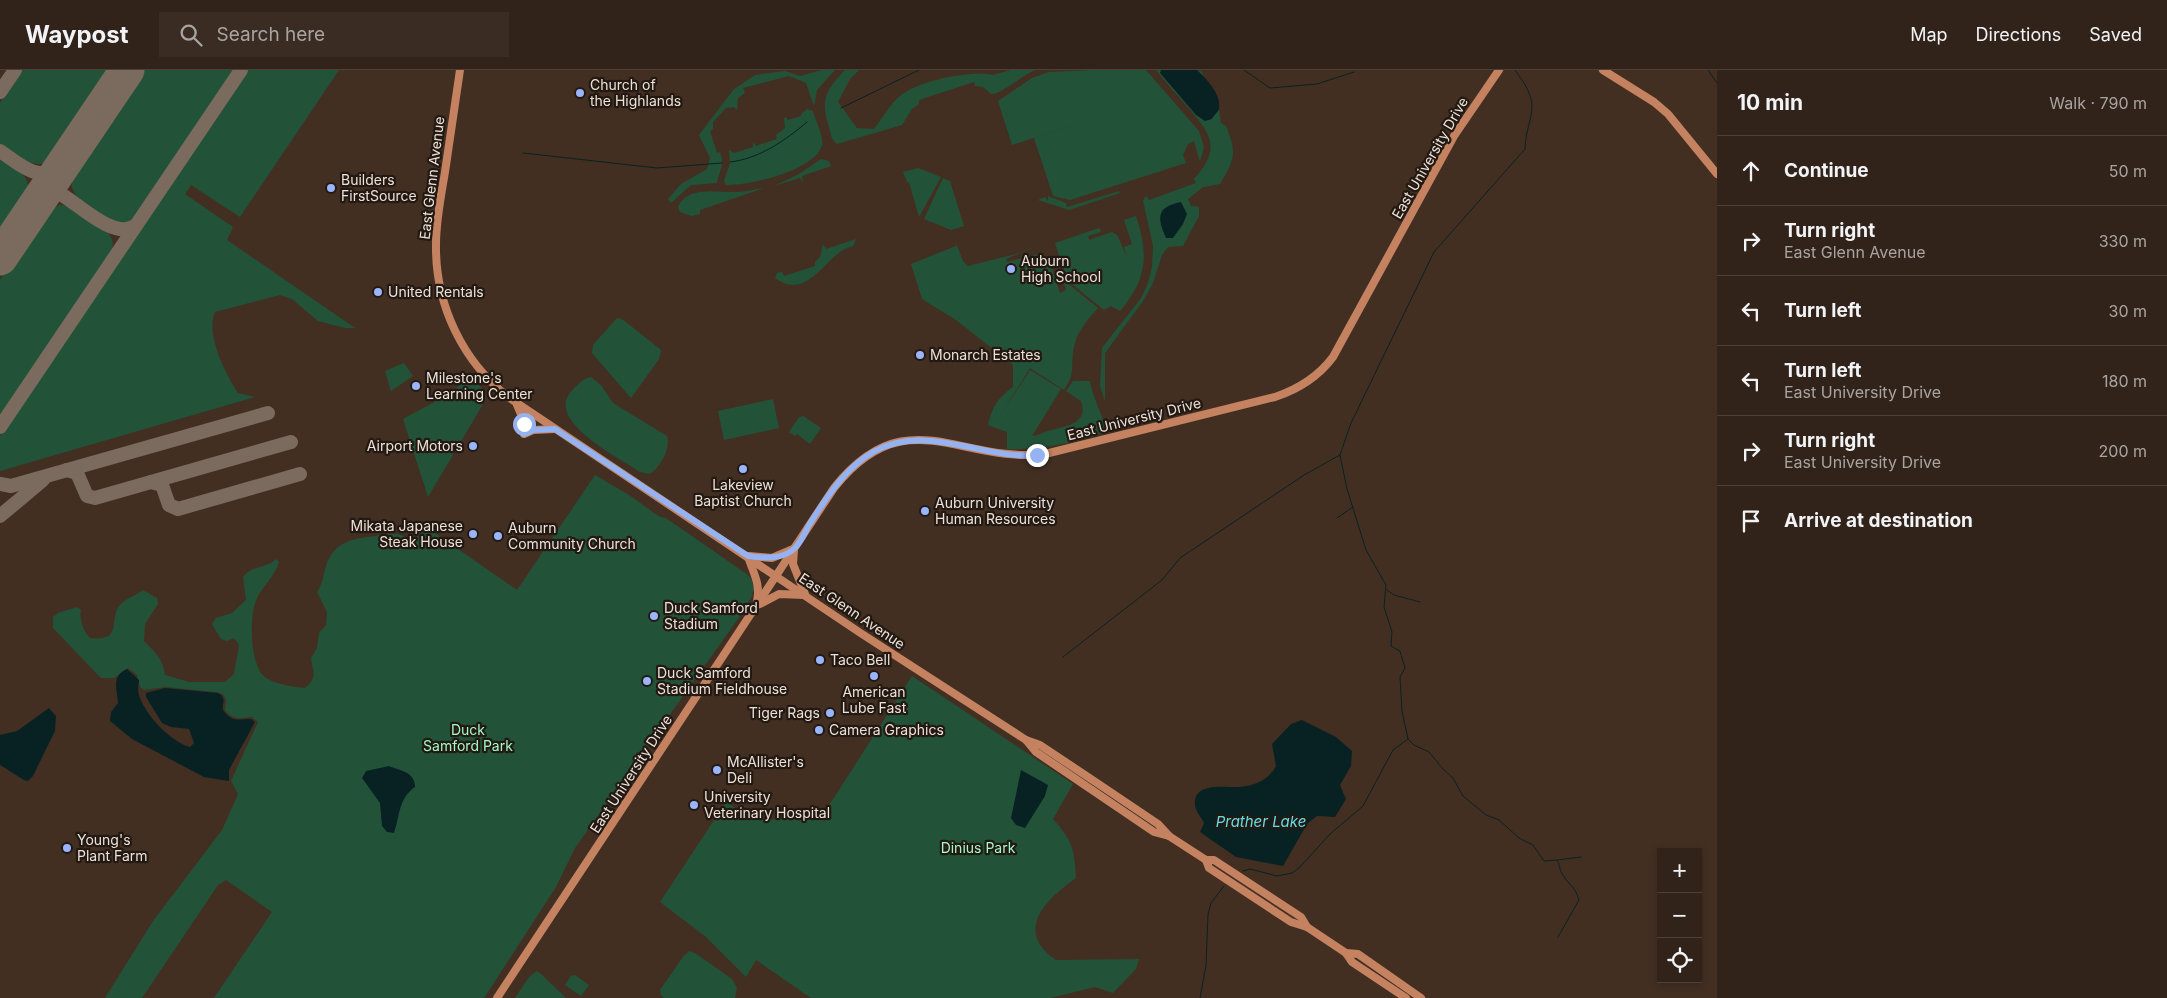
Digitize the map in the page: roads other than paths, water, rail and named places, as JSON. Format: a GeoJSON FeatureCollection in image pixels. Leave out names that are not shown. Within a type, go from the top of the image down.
{"type":"FeatureCollection","features":[{"type":"Feature","properties":{"kind":"main road","name":"East Glenn Avenue"},"geometry":{"type":"LineString","coordinates":[[460,70],[437,224],[436,254],[438,279],[450,319],[466,352],[489,380],[515,402],[555,429],[1026,740],[1040,745],[1158,824],[1169,836],[1206,860],[1214,860],[1271,897],[1300,917],[1307,927],[1346,953],[1352,962],[1406,998]]}},
{"type":"Feature","properties":{"kind":"main road","name":"East University Drive"},"geometry":{"type":"LineString","coordinates":[[497,998],[794,548],[845,474],[874,452],[895,443],[924,439],[948,442],[1007,455],[1049,454],[1293,391],[1309,381],[1333,357],[1454,136],[1499,70]]}},
{"type":"Feature","properties":{"kind":"main road"},"geometry":{"type":"LineString","coordinates":[[1603,70],[1654,102],[1668,114],[1717,174]]}},
{"type":"Feature","properties":{"kind":"main road"},"geometry":{"type":"LineString","coordinates":[[515,402],[523,419],[524,434],[533,430],[555,429]]}},
{"type":"Feature","properties":{"kind":"main road"},"geometry":{"type":"LineString","coordinates":[[794,548],[793,564],[806,596],[779,594],[756,606],[760,590],[748,556],[772,558],[794,548]]}},
{"type":"Feature","properties":{"kind":"main road","name":"East Glenn Avenue"},"geometry":{"type":"LineString","coordinates":[[1346,953],[1358,954],[1422,998]]}},
{"type":"Feature","properties":{"kind":"water"},"geometry":{"type":"Polygon","coordinates":[[[1161,70],[1197,70],[1201,73],[1209,82],[1218,98],[1219,109],[1212,119],[1205,121],[1196,115],[1160,73],[1161,70]]]}},
{"type":"Feature","properties":{"kind":"water"},"geometry":{"type":"Polygon","coordinates":[[[1181,202],[1187,214],[1183,224],[1173,238],[1166,238],[1161,225],[1161,214],[1167,207],[1181,202]]]}},
{"type":"Feature","properties":{"kind":"water"},"geometry":{"type":"Polygon","coordinates":[[[127,669],[139,680],[139,695],[153,719],[167,734],[190,747],[194,743],[189,729],[171,727],[162,723],[146,697],[146,693],[165,688],[218,693],[223,698],[223,710],[230,717],[233,719],[251,719],[255,722],[229,770],[229,781],[204,777],[132,739],[110,721],[111,712],[118,703],[117,679],[127,669]]]}},
{"type":"Feature","properties":{"kind":"water"},"geometry":{"type":"Polygon","coordinates":[[[49,708],[56,716],[55,731],[33,776],[28,781],[24,780],[0,765],[0,735],[17,731],[49,708]]]}},
{"type":"Feature","properties":{"kind":"water","name":"Prather Lake"},"geometry":{"type":"Polygon","coordinates":[[[1302,720],[1336,737],[1352,751],[1351,766],[1340,785],[1346,799],[1335,817],[1317,816],[1307,824],[1283,866],[1236,857],[1200,832],[1204,823],[1195,806],[1195,798],[1204,789],[1238,787],[1255,784],[1265,779],[1276,766],[1272,744],[1291,724],[1302,720]]]}},
{"type":"Feature","properties":{"kind":"water"},"geometry":{"type":"Polygon","coordinates":[[[389,766],[410,775],[413,778],[415,787],[402,802],[394,833],[387,832],[382,826],[380,803],[362,778],[366,771],[389,766]]]}},
{"type":"Feature","properties":{"kind":"water"},"geometry":{"type":"Polygon","coordinates":[[[1021,770],[1048,785],[1045,796],[1025,828],[1016,825],[1011,818],[1021,770]]]}},
{"type":"Feature","properties":{"kind":"waterway"},"geometry":{"type":"LineString","coordinates":[[841,108],[919,70]]}},
{"type":"Feature","properties":{"kind":"waterway"},"geometry":{"type":"LineString","coordinates":[[1244,70],[1270,88],[1317,84],[1354,72]]}},
{"type":"Feature","properties":{"kind":"waterway"},"geometry":{"type":"LineString","coordinates":[[1063,657],[1162,580],[1180,558],[1304,475],[1340,455],[1351,423],[1434,252],[1525,149],[1532,101],[1515,70]]}},
{"type":"Feature","properties":{"kind":"waterway"},"geometry":{"type":"LineString","coordinates":[[1708,70],[1717,83]]}},
{"type":"Feature","properties":{"kind":"waterway"},"geometry":{"type":"LineString","coordinates":[[730,162],[751,157],[772,148],[807,122]]}},
{"type":"Feature","properties":{"kind":"waterway"},"geometry":{"type":"LineString","coordinates":[[523,153],[657,168],[722,163]]}},
{"type":"Feature","properties":{"kind":"waterway"},"geometry":{"type":"LineString","coordinates":[[1340,455],[1347,489],[1366,550],[1386,585],[1384,607],[1392,632],[1391,646],[1400,651],[1405,668],[1400,677],[1402,711],[1408,739],[1414,745],[1429,752],[1453,778],[1463,796],[1486,815],[1499,820],[1519,838],[1533,845],[1544,861],[1557,860],[1565,879],[1574,888],[1579,900],[1558,937]]}},
{"type":"Feature","properties":{"kind":"waterway"},"geometry":{"type":"LineString","coordinates":[[1337,518],[1353,507]]}},
{"type":"Feature","properties":{"kind":"waterway"},"geometry":{"type":"LineString","coordinates":[[1387,590],[1394,595],[1420,602]]}},
{"type":"Feature","properties":{"kind":"waterway"},"geometry":{"type":"LineString","coordinates":[[1243,871],[1250,869],[1277,876],[1292,873],[1299,868],[1330,834],[1363,806],[1393,750],[1408,739]]}},
{"type":"Feature","properties":{"kind":"waterway"},"geometry":{"type":"LineString","coordinates":[[1557,860],[1581,857]]}},
{"type":"Feature","properties":{"kind":"waterway"},"geometry":{"type":"LineString","coordinates":[[1200,998],[1206,965],[1208,914],[1211,903],[1224,886]]}},
{"type":"Feature","properties":{"kind":"place","name":"Church of the Highlands"},"geometry":{"type":"Point","coordinates":[580,93]}},
{"type":"Feature","properties":{"kind":"place","name":"Builders FirstSource"},"geometry":{"type":"Point","coordinates":[331,188]}},
{"type":"Feature","properties":{"kind":"place","name":"Auburn High School"},"geometry":{"type":"Point","coordinates":[1011,269]}},
{"type":"Feature","properties":{"kind":"place","name":"United Rentals"},"geometry":{"type":"Point","coordinates":[378,292]}},
{"type":"Feature","properties":{"kind":"place","name":"Monarch Estates"},"geometry":{"type":"Point","coordinates":[920,355]}},
{"type":"Feature","properties":{"kind":"place","name":"Milestone's Learning Center"},"geometry":{"type":"Point","coordinates":[416,386]}},
{"type":"Feature","properties":{"kind":"place","name":"Airport Motors"},"geometry":{"type":"Point","coordinates":[473,446]}},
{"type":"Feature","properties":{"kind":"place","name":"Lakeview Baptist Church"},"geometry":{"type":"Point","coordinates":[743,469]}},
{"type":"Feature","properties":{"kind":"place","name":"Auburn University Human Resources"},"geometry":{"type":"Point","coordinates":[925,511]}},
{"type":"Feature","properties":{"kind":"place","name":"Mikata Japanese Steak House"},"geometry":{"type":"Point","coordinates":[473,534]}},
{"type":"Feature","properties":{"kind":"place","name":"Auburn Community Church"},"geometry":{"type":"Point","coordinates":[498,536]}},
{"type":"Feature","properties":{"kind":"place","name":"Duck Samford Stadium"},"geometry":{"type":"Point","coordinates":[654,616]}},
{"type":"Feature","properties":{"kind":"place","name":"Taco Bell"},"geometry":{"type":"Point","coordinates":[820,660]}},
{"type":"Feature","properties":{"kind":"place","name":"American Lube Fast"},"geometry":{"type":"Point","coordinates":[874,676]}},
{"type":"Feature","properties":{"kind":"place","name":"Duck Samford Stadium Fieldhouse"},"geometry":{"type":"Point","coordinates":[647,681]}},
{"type":"Feature","properties":{"kind":"place","name":"Tiger Rags"},"geometry":{"type":"Point","coordinates":[830,713]}},
{"type":"Feature","properties":{"kind":"place","name":"Camera Graphics"},"geometry":{"type":"Point","coordinates":[819,730]}},
{"type":"Feature","properties":{"kind":"place","name":"McAllister's Deli"},"geometry":{"type":"Point","coordinates":[717,770]}},
{"type":"Feature","properties":{"kind":"place","name":"University Veterinary Hospital"},"geometry":{"type":"Point","coordinates":[694,805]}},
{"type":"Feature","properties":{"kind":"place","name":"Young's Plant Farm"},"geometry":{"type":"Point","coordinates":[67,848]}},
{"type":"Feature","properties":{"kind":"park label","name":"Duck Samford Park"},"geometry":{"type":"Point","coordinates":[468,738]}},
{"type":"Feature","properties":{"kind":"park label","name":"Dinius Park"},"geometry":{"type":"Point","coordinates":[978,848]}}]}
